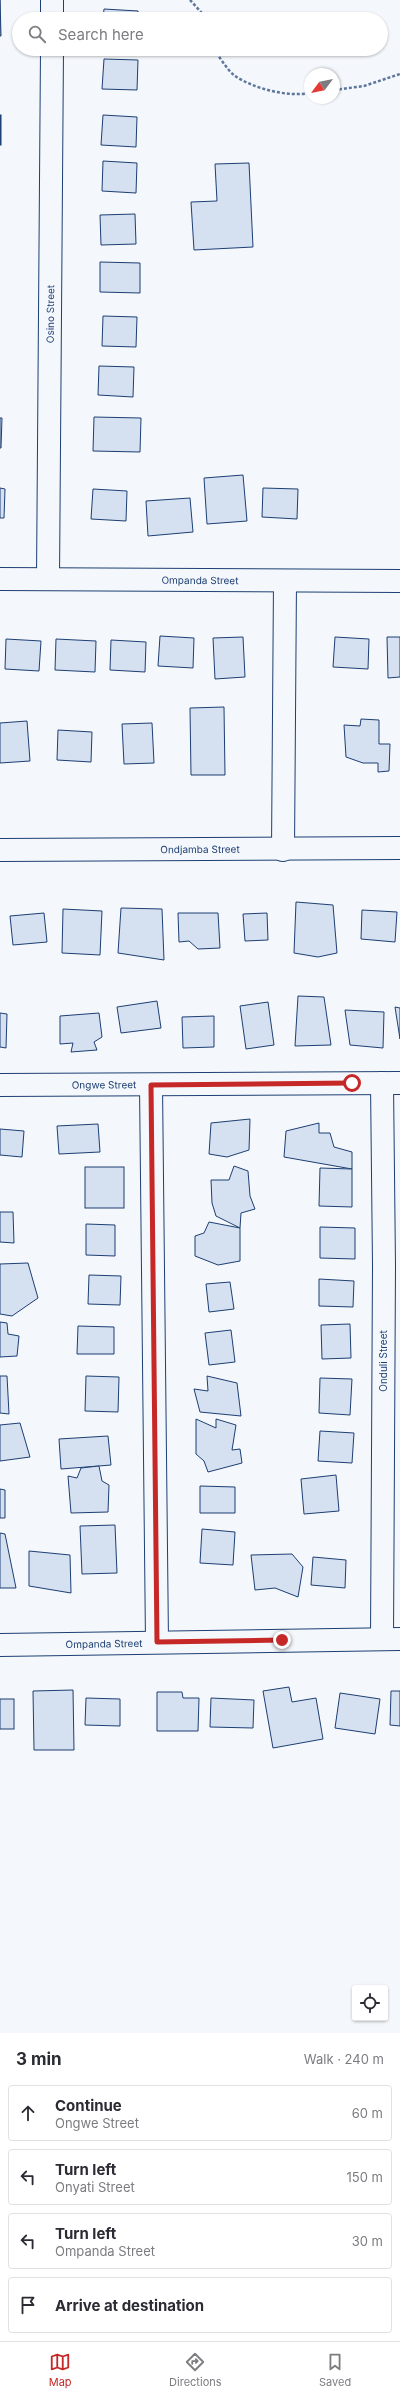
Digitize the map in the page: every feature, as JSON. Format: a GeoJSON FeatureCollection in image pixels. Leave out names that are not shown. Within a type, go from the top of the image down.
{"type":"FeatureCollection","features":[{"type":"Feature","properties":{"kind":"street"},"geometry":{"type":"LineString","coordinates":[[52,0],[52,12]]}},
{"type":"Feature","properties":{"kind":"street","name":"Osino Street"},"geometry":{"type":"LineString","coordinates":[[48,579],[52,56]]}},
{"type":"Feature","properties":{"kind":"street","name":"Ompanda Street"},"geometry":{"type":"LineString","coordinates":[[0,579],[400,581]]}},
{"type":"Feature","properties":{"kind":"street"},"geometry":{"type":"LineString","coordinates":[[283,850],[285,581]]}},
{"type":"Feature","properties":{"kind":"street","name":"Ondjamba Street"},"geometry":{"type":"LineString","coordinates":[[0,850],[283,850],[400,848]]}},
{"type":"Feature","properties":{"kind":"street","name":"Ongwe Street"},"geometry":{"type":"LineString","coordinates":[[0,1085],[391,1083]]}},
{"type":"Feature","properties":{"kind":"street","name":"Onduli Street"},"geometry":{"type":"LineString","coordinates":[[391,1083],[384,1266],[391,1639]]}},
{"type":"Feature","properties":{"kind":"street"},"geometry":{"type":"LineString","coordinates":[[151,1085],[157,1642]]}},
{"type":"Feature","properties":{"kind":"street","name":"Ompanda Street"},"geometry":{"type":"LineString","coordinates":[[0,1644],[391,1639]]}},
{"type":"Feature","properties":{"kind":"path"},"geometry":{"type":"LineString","coordinates":[[190,0],[201,12]]}},
{"type":"Feature","properties":{"kind":"path"},"geometry":{"type":"LineString","coordinates":[[219,56],[234,75],[262,89],[304,94]]}},
{"type":"Feature","properties":{"kind":"path"},"geometry":{"type":"LineString","coordinates":[[340,89],[364,86],[400,74]]}},
{"type":"Feature","properties":{"kind":"building"},"geometry":{"type":"Polygon","coordinates":[[[0,0],[1,36],[0,36],[0,0]]]}},
{"type":"Feature","properties":{"kind":"building"},"geometry":{"type":"Polygon","coordinates":[[[104,9],[138,11],[138,12],[104,12],[104,9]]]}},
{"type":"Feature","properties":{"kind":"building"},"geometry":{"type":"Polygon","coordinates":[[[104,59],[138,60],[137,90],[102,89],[104,59]]]}},
{"type":"Feature","properties":{"kind":"building"},"geometry":{"type":"Polygon","coordinates":[[[1,115],[1,145],[0,145],[1,115]]]}},
{"type":"Feature","properties":{"kind":"building"},"geometry":{"type":"Polygon","coordinates":[[[103,115],[137,117],[136,147],[101,145],[103,115]]]}},
{"type":"Feature","properties":{"kind":"building"},"geometry":{"type":"Polygon","coordinates":[[[103,161],[137,163],[136,193],[102,191],[103,161]]]}},
{"type":"Feature","properties":{"kind":"building"},"geometry":{"type":"Polygon","coordinates":[[[249,163],[253,247],[194,250],[191,202],[217,201],[215,164],[249,163]]]}},
{"type":"Feature","properties":{"kind":"building"},"geometry":{"type":"Polygon","coordinates":[[[135,214],[136,244],[101,245],[100,215],[135,214]]]}},
{"type":"Feature","properties":{"kind":"building"},"geometry":{"type":"Polygon","coordinates":[[[100,262],[140,263],[140,293],[100,292],[100,262]]]}},
{"type":"Feature","properties":{"kind":"building"},"geometry":{"type":"Polygon","coordinates":[[[103,316],[137,317],[136,347],[102,346],[103,316]]]}},
{"type":"Feature","properties":{"kind":"building"},"geometry":{"type":"Polygon","coordinates":[[[99,366],[134,367],[133,397],[98,395],[99,366]]]}},
{"type":"Feature","properties":{"kind":"building"},"geometry":{"type":"Polygon","coordinates":[[[94,417],[141,418],[140,452],[93,451],[94,417]]]}},
{"type":"Feature","properties":{"kind":"building"},"geometry":{"type":"Polygon","coordinates":[[[0,418],[2,418],[1,448],[0,448],[0,418]]]}},
{"type":"Feature","properties":{"kind":"building"},"geometry":{"type":"Polygon","coordinates":[[[243,475],[247,521],[207,524],[204,478],[243,475]]]}},
{"type":"Feature","properties":{"kind":"building"},"geometry":{"type":"Polygon","coordinates":[[[0,488],[5,489],[4,518],[0,518],[0,488]]]}},
{"type":"Feature","properties":{"kind":"building"},"geometry":{"type":"Polygon","coordinates":[[[263,488],[298,489],[297,519],[262,517],[263,488]]]}},
{"type":"Feature","properties":{"kind":"building"},"geometry":{"type":"Polygon","coordinates":[[[93,489],[127,491],[126,521],[91,519],[93,489]]]}},
{"type":"Feature","properties":{"kind":"building"},"geometry":{"type":"Polygon","coordinates":[[[190,498],[193,532],[148,536],[146,501],[190,498]]]}},
{"type":"Feature","properties":{"kind":"building"},"geometry":{"type":"Polygon","coordinates":[[[160,636],[194,638],[193,668],[158,666],[160,636]]]}},
{"type":"Feature","properties":{"kind":"building"},"geometry":{"type":"Polygon","coordinates":[[[243,637],[245,677],[215,679],[213,638],[243,637]]]}},
{"type":"Feature","properties":{"kind":"building"},"geometry":{"type":"Polygon","coordinates":[[[335,637],[369,639],[368,669],[333,667],[335,637]]]}},
{"type":"Feature","properties":{"kind":"building"},"geometry":{"type":"Polygon","coordinates":[[[387,637],[400,637],[400,677],[388,678],[387,637]]]}},
{"type":"Feature","properties":{"kind":"building"},"geometry":{"type":"Polygon","coordinates":[[[6,639],[41,641],[39,671],[5,669],[6,639]]]}},
{"type":"Feature","properties":{"kind":"building"},"geometry":{"type":"Polygon","coordinates":[[[56,639],[96,641],[95,672],[55,670],[56,639]]]}},
{"type":"Feature","properties":{"kind":"building"},"geometry":{"type":"Polygon","coordinates":[[[111,640],[146,642],[145,672],[110,670],[111,640]]]}},
{"type":"Feature","properties":{"kind":"building"},"geometry":{"type":"Polygon","coordinates":[[[224,707],[225,775],[191,775],[190,708],[224,707]]]}},
{"type":"Feature","properties":{"kind":"building"},"geometry":{"type":"Polygon","coordinates":[[[361,719],[379,720],[379,744],[390,744],[389,771],[378,772],[378,763],[363,763],[346,757],[344,725],[360,726],[361,719]]]}},
{"type":"Feature","properties":{"kind":"building"},"geometry":{"type":"Polygon","coordinates":[[[27,721],[30,761],[0,763],[0,723],[27,721]]]}},
{"type":"Feature","properties":{"kind":"building"},"geometry":{"type":"Polygon","coordinates":[[[152,723],[154,763],[124,764],[122,724],[152,723]]]}},
{"type":"Feature","properties":{"kind":"building"},"geometry":{"type":"Polygon","coordinates":[[[58,730],[92,732],[91,762],[57,760],[58,730]]]}},
{"type":"Feature","properties":{"kind":"building"},"geometry":{"type":"Polygon","coordinates":[[[296,902],[333,905],[337,953],[318,957],[294,953],[296,902]]]}},
{"type":"Feature","properties":{"kind":"building"},"geometry":{"type":"Polygon","coordinates":[[[121,908],[162,909],[164,960],[118,953],[121,908]]]}},
{"type":"Feature","properties":{"kind":"building"},"geometry":{"type":"Polygon","coordinates":[[[63,909],[102,911],[100,955],[62,953],[63,909]]]}},
{"type":"Feature","properties":{"kind":"building"},"geometry":{"type":"Polygon","coordinates":[[[362,910],[397,912],[395,942],[361,939],[362,910]]]}},
{"type":"Feature","properties":{"kind":"building"},"geometry":{"type":"Polygon","coordinates":[[[44,913],[47,942],[13,945],[10,916],[44,913]]]}},
{"type":"Feature","properties":{"kind":"building"},"geometry":{"type":"Polygon","coordinates":[[[178,913],[218,913],[220,948],[198,949],[189,941],[179,942],[178,913]]]}},
{"type":"Feature","properties":{"kind":"building"},"geometry":{"type":"Polygon","coordinates":[[[267,913],[268,940],[245,941],[243,914],[267,913]]]}},
{"type":"Feature","properties":{"kind":"building"},"geometry":{"type":"Polygon","coordinates":[[[298,996],[324,997],[331,1045],[295,1046],[298,996]]]}},
{"type":"Feature","properties":{"kind":"building"},"geometry":{"type":"Polygon","coordinates":[[[157,1001],[161,1028],[121,1033],[117,1007],[157,1001]]]}},
{"type":"Feature","properties":{"kind":"building"},"geometry":{"type":"Polygon","coordinates":[[[268,1002],[274,1045],[246,1049],[240,1006],[268,1002]]]}},
{"type":"Feature","properties":{"kind":"building"},"geometry":{"type":"Polygon","coordinates":[[[395,1007],[400,1008],[400,1039],[395,1007]]]}},
{"type":"Feature","properties":{"kind":"building"},"geometry":{"type":"Polygon","coordinates":[[[345,1010],[384,1012],[383,1048],[350,1045],[345,1010]]]}},
{"type":"Feature","properties":{"kind":"building"},"geometry":{"type":"Polygon","coordinates":[[[0,1013],[7,1014],[6,1048],[0,1047],[0,1013]]]}},
{"type":"Feature","properties":{"kind":"building"},"geometry":{"type":"Polygon","coordinates":[[[99,1013],[102,1037],[94,1042],[97,1050],[71,1052],[73,1043],[60,1044],[60,1016],[99,1013]]]}},
{"type":"Feature","properties":{"kind":"building"},"geometry":{"type":"Polygon","coordinates":[[[214,1016],[214,1047],[183,1048],[182,1017],[214,1016]]]}},
{"type":"Feature","properties":{"kind":"building"},"geometry":{"type":"Polygon","coordinates":[[[250,1119],[249,1150],[227,1157],[209,1154],[211,1123],[250,1119]]]}},
{"type":"Feature","properties":{"kind":"building"},"geometry":{"type":"Polygon","coordinates":[[[319,1123],[319,1133],[330,1133],[334,1147],[352,1152],[352,1169],[284,1157],[286,1131],[319,1123]]]}},
{"type":"Feature","properties":{"kind":"building"},"geometry":{"type":"Polygon","coordinates":[[[98,1124],[100,1152],[59,1154],[57,1126],[98,1124]]]}},
{"type":"Feature","properties":{"kind":"building"},"geometry":{"type":"Polygon","coordinates":[[[0,1129],[24,1131],[22,1157],[0,1155],[0,1129]]]}},
{"type":"Feature","properties":{"kind":"building"},"geometry":{"type":"Polygon","coordinates":[[[234,1166],[248,1171],[250,1196],[255,1209],[241,1213],[240,1228],[216,1216],[212,1203],[211,1180],[229,1180],[234,1166]]]}},
{"type":"Feature","properties":{"kind":"building"},"geometry":{"type":"Polygon","coordinates":[[[85,1167],[124,1167],[124,1208],[85,1208],[85,1167]]]}},
{"type":"Feature","properties":{"kind":"building"},"geometry":{"type":"Polygon","coordinates":[[[320,1168],[352,1169],[352,1207],[319,1206],[320,1168]]]}},
{"type":"Feature","properties":{"kind":"building"},"geometry":{"type":"Polygon","coordinates":[[[0,1212],[13,1212],[14,1243],[0,1242],[0,1212]]]}},
{"type":"Feature","properties":{"kind":"building"},"geometry":{"type":"Polygon","coordinates":[[[209,1222],[240,1228],[240,1261],[218,1265],[195,1256],[195,1236],[204,1233],[209,1222]]]}},
{"type":"Feature","properties":{"kind":"building"},"geometry":{"type":"Polygon","coordinates":[[[86,1224],[115,1225],[115,1256],[86,1255],[86,1224]]]}},
{"type":"Feature","properties":{"kind":"building"},"geometry":{"type":"Polygon","coordinates":[[[320,1227],[355,1228],[355,1259],[320,1258],[320,1227]]]}},
{"type":"Feature","properties":{"kind":"building"},"geometry":{"type":"Polygon","coordinates":[[[28,1263],[38,1298],[12,1316],[0,1314],[0,1264],[28,1263]]]}},
{"type":"Feature","properties":{"kind":"building"},"geometry":{"type":"Polygon","coordinates":[[[89,1275],[121,1276],[120,1305],[88,1304],[89,1275]]]}},
{"type":"Feature","properties":{"kind":"building"},"geometry":{"type":"Polygon","coordinates":[[[319,1279],[354,1281],[353,1307],[319,1306],[319,1279]]]}},
{"type":"Feature","properties":{"kind":"building"},"geometry":{"type":"Polygon","coordinates":[[[230,1282],[234,1309],[209,1312],[206,1284],[230,1282]]]}},
{"type":"Feature","properties":{"kind":"building"},"geometry":{"type":"Polygon","coordinates":[[[0,1322],[7,1323],[8,1334],[19,1336],[17,1356],[0,1357],[0,1322]]]}},
{"type":"Feature","properties":{"kind":"building"},"geometry":{"type":"Polygon","coordinates":[[[350,1324],[351,1358],[322,1359],[321,1325],[350,1324]]]}},
{"type":"Feature","properties":{"kind":"building"},"geometry":{"type":"Polygon","coordinates":[[[78,1326],[114,1327],[114,1354],[77,1354],[78,1326]]]}},
{"type":"Feature","properties":{"kind":"building"},"geometry":{"type":"Polygon","coordinates":[[[231,1330],[235,1362],[209,1365],[205,1333],[231,1330]]]}},
{"type":"Feature","properties":{"kind":"building"},"geometry":{"type":"Polygon","coordinates":[[[0,1376],[7,1376],[9,1414],[0,1413],[0,1376]]]}},
{"type":"Feature","properties":{"kind":"building"},"geometry":{"type":"Polygon","coordinates":[[[86,1376],[119,1377],[118,1412],[85,1411],[86,1376]]]}},
{"type":"Feature","properties":{"kind":"building"},"geometry":{"type":"Polygon","coordinates":[[[207,1376],[237,1383],[241,1416],[200,1412],[194,1389],[208,1391],[207,1376]]]}},
{"type":"Feature","properties":{"kind":"building"},"geometry":{"type":"Polygon","coordinates":[[[320,1378],[352,1379],[350,1415],[319,1413],[320,1378]]]}},
{"type":"Feature","properties":{"kind":"building"},"geometry":{"type":"Polygon","coordinates":[[[196,1419],[216,1428],[216,1419],[236,1425],[232,1450],[240,1449],[242,1463],[208,1472],[204,1461],[196,1454],[196,1419]]]}},
{"type":"Feature","properties":{"kind":"building"},"geometry":{"type":"Polygon","coordinates":[[[20,1423],[30,1457],[0,1461],[0,1425],[20,1423]]]}},
{"type":"Feature","properties":{"kind":"building"},"geometry":{"type":"Polygon","coordinates":[[[320,1431],[354,1433],[352,1463],[318,1461],[320,1431]]]}},
{"type":"Feature","properties":{"kind":"building"},"geometry":{"type":"Polygon","coordinates":[[[108,1436],[111,1465],[61,1469],[59,1439],[108,1436]]]}},
{"type":"Feature","properties":{"kind":"building"},"geometry":{"type":"Polygon","coordinates":[[[99,1466],[102,1481],[109,1485],[108,1512],[71,1513],[68,1476],[77,1478],[81,1468],[99,1466]]]}},
{"type":"Feature","properties":{"kind":"building"},"geometry":{"type":"Polygon","coordinates":[[[336,1475],[339,1511],[304,1514],[301,1479],[336,1475]]]}},
{"type":"Feature","properties":{"kind":"building"},"geometry":{"type":"Polygon","coordinates":[[[200,1486],[235,1487],[235,1513],[200,1513],[200,1486]]]}},
{"type":"Feature","properties":{"kind":"building"},"geometry":{"type":"Polygon","coordinates":[[[0,1489],[5,1490],[5,1518],[0,1518],[0,1489]]]}},
{"type":"Feature","properties":{"kind":"building"},"geometry":{"type":"Polygon","coordinates":[[[115,1525],[117,1573],[82,1574],[80,1526],[115,1525]]]}},
{"type":"Feature","properties":{"kind":"building"},"geometry":{"type":"Polygon","coordinates":[[[202,1529],[235,1532],[233,1565],[200,1563],[202,1529]]]}},
{"type":"Feature","properties":{"kind":"building"},"geometry":{"type":"Polygon","coordinates":[[[0,1533],[5,1534],[16,1588],[0,1588],[0,1533]]]}},
{"type":"Feature","properties":{"kind":"building"},"geometry":{"type":"Polygon","coordinates":[[[29,1551],[70,1555],[71,1593],[29,1586],[29,1551]]]}},
{"type":"Feature","properties":{"kind":"building"},"geometry":{"type":"Polygon","coordinates":[[[292,1554],[303,1567],[298,1597],[275,1588],[255,1590],[251,1555],[292,1554]]]}},
{"type":"Feature","properties":{"kind":"building"},"geometry":{"type":"Polygon","coordinates":[[[313,1557],[346,1560],[345,1588],[311,1585],[313,1557]]]}},
{"type":"Feature","properties":{"kind":"building"},"geometry":{"type":"Polygon","coordinates":[[[289,1687],[292,1702],[316,1698],[323,1739],[273,1748],[263,1691],[289,1687]]]}},
{"type":"Feature","properties":{"kind":"building"},"geometry":{"type":"Polygon","coordinates":[[[73,1690],[74,1750],[34,1750],[33,1691],[73,1690]]]}},
{"type":"Feature","properties":{"kind":"building"},"geometry":{"type":"Polygon","coordinates":[[[391,1691],[400,1691],[400,1726],[390,1725],[391,1691]]]}},
{"type":"Feature","properties":{"kind":"building"},"geometry":{"type":"Polygon","coordinates":[[[157,1692],[182,1692],[183,1698],[199,1698],[198,1731],[157,1731],[157,1692]]]}},
{"type":"Feature","properties":{"kind":"building"},"geometry":{"type":"Polygon","coordinates":[[[340,1693],[380,1699],[375,1734],[335,1728],[340,1693]]]}},
{"type":"Feature","properties":{"kind":"building"},"geometry":{"type":"Polygon","coordinates":[[[86,1698],[120,1699],[120,1726],[85,1725],[86,1698]]]}},
{"type":"Feature","properties":{"kind":"building"},"geometry":{"type":"Polygon","coordinates":[[[211,1698],[254,1700],[253,1728],[210,1727],[211,1698]]]}},
{"type":"Feature","properties":{"kind":"building"},"geometry":{"type":"Polygon","coordinates":[[[0,1699],[14,1699],[14,1729],[0,1729],[0,1699]]]}},
{"type":"Feature","properties":{"kind":"route"},"geometry":{"type":"LineString","coordinates":[[282,1640],[157,1642],[151,1085],[352,1083]]}}]}
